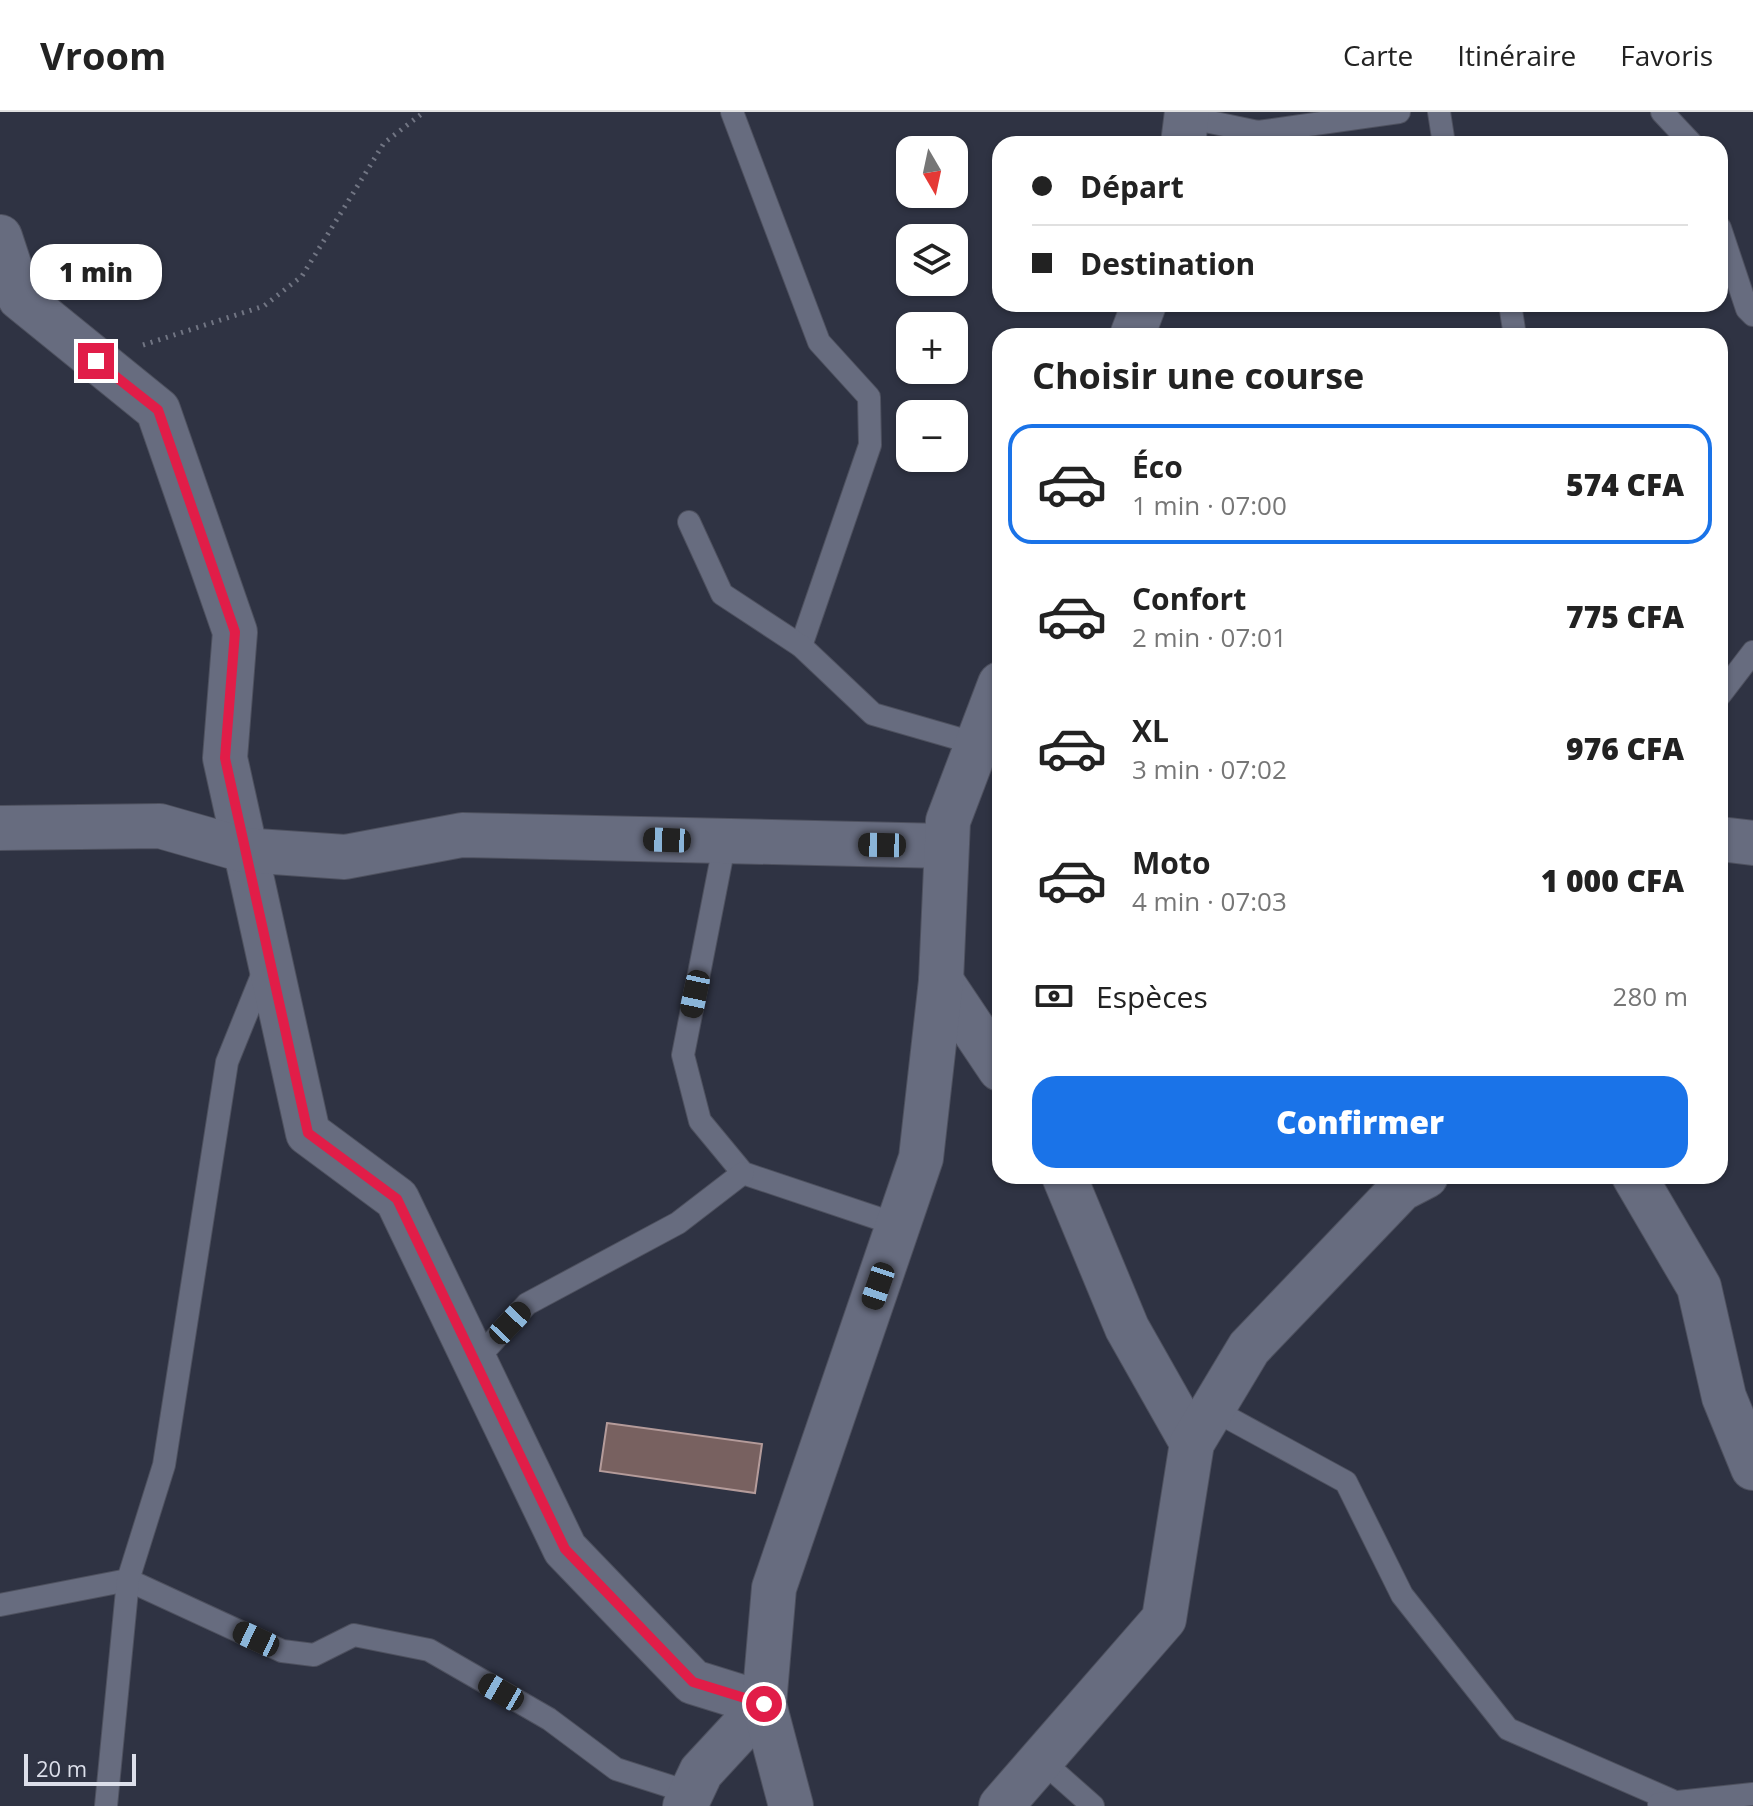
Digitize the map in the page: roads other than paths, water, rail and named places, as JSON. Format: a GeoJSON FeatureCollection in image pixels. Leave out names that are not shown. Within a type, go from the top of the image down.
{"type":"FeatureCollection","features":[{"type":"Feature","properties":{"kind":"street"},"geometry":{"type":"LineString","coordinates":[[0,237],[20,298],[158,410],[235,632],[225,758],[308,1133],[397,1199],[565,1549],[693,1682],[764,1704]]}},
{"type":"Feature","properties":{"kind":"street"},"geometry":{"type":"LineString","coordinates":[[791,1806],[764,1704],[774,1588],[921,1158],[941,981],[948,821],[989,746]]}},
{"type":"Feature","properties":{"kind":"street"},"geometry":{"type":"LineString","coordinates":[[0,828],[160,826],[244,850],[345,857],[462,835],[945,846]]}},
{"type":"Feature","properties":{"kind":"street"},"geometry":{"type":"LineString","coordinates":[[1728,840],[1753,843]]}},
{"type":"Feature","properties":{"kind":"street"},"geometry":{"type":"LineString","coordinates":[[941,981],[992,1057]]}},
{"type":"Feature","properties":{"kind":"street"},"geometry":{"type":"LineString","coordinates":[[1067,1184],[1127,1328],[1202,1426]]}},
{"type":"Feature","properties":{"kind":"street"},"geometry":{"type":"LineString","coordinates":[[1001,1806],[1164,1619],[1202,1426],[1249,1348],[1401,1189],[1411,1184]]}},
{"type":"Feature","properties":{"kind":"street"},"geometry":{"type":"LineString","coordinates":[[1639,1184],[1699,1287],[1724,1397],[1753,1468]]}},
{"type":"Feature","properties":{"kind":"street"},"geometry":{"type":"LineString","coordinates":[[688,1800],[701,1772],[764,1704]]}},
{"type":"Feature","properties":{"kind":"lane"},"geometry":{"type":"LineString","coordinates":[[732,112],[819,342],[869,397],[870,445],[801,646]]}},
{"type":"Feature","properties":{"kind":"lane"},"geometry":{"type":"LineString","coordinates":[[1182,121],[1258,132],[1399,112]]}},
{"type":"Feature","properties":{"kind":"lane"},"geometry":{"type":"LineString","coordinates":[[1439,112],[1443,136]]}},
{"type":"Feature","properties":{"kind":"lane"},"geometry":{"type":"LineString","coordinates":[[1662,112],[1684,136]]}},
{"type":"Feature","properties":{"kind":"lane"},"geometry":{"type":"LineString","coordinates":[[1728,252],[1747,309],[1753,315]]}},
{"type":"Feature","properties":{"kind":"lane"},"geometry":{"type":"LineString","coordinates":[[689,522],[722,594],[801,646],[873,714],[989,746]]}},
{"type":"Feature","properties":{"kind":"lane"},"geometry":{"type":"LineString","coordinates":[[1728,685],[1753,652]]}},
{"type":"Feature","properties":{"kind":"lane"},"geometry":{"type":"LineString","coordinates":[[725,841],[683,1055],[700,1121],[743,1173],[898,1225]]}},
{"type":"Feature","properties":{"kind":"lane"},"geometry":{"type":"LineString","coordinates":[[106,1806],[128,1580],[164,1465],[227,1062],[268,960]]}},
{"type":"Feature","properties":{"kind":"lane"},"geometry":{"type":"LineString","coordinates":[[475,1361],[527,1304],[678,1223],[743,1173]]}},
{"type":"Feature","properties":{"kind":"lane"},"geometry":{"type":"LineString","coordinates":[[1202,1426],[1346,1482],[1402,1595],[1508,1729],[1673,1801]]}},
{"type":"Feature","properties":{"kind":"lane"},"geometry":{"type":"LineString","coordinates":[[0,1605],[128,1580],[282,1651],[314,1655],[354,1635],[429,1650],[549,1719],[616,1769],[688,1800]]}},
{"type":"Feature","properties":{"kind":"lane"},"geometry":{"type":"LineString","coordinates":[[1041,1760],[1093,1806]]}},
{"type":"Feature","properties":{"kind":"lane"},"geometry":{"type":"LineString","coordinates":[[1649,1806],[1753,1794]]}}]}
